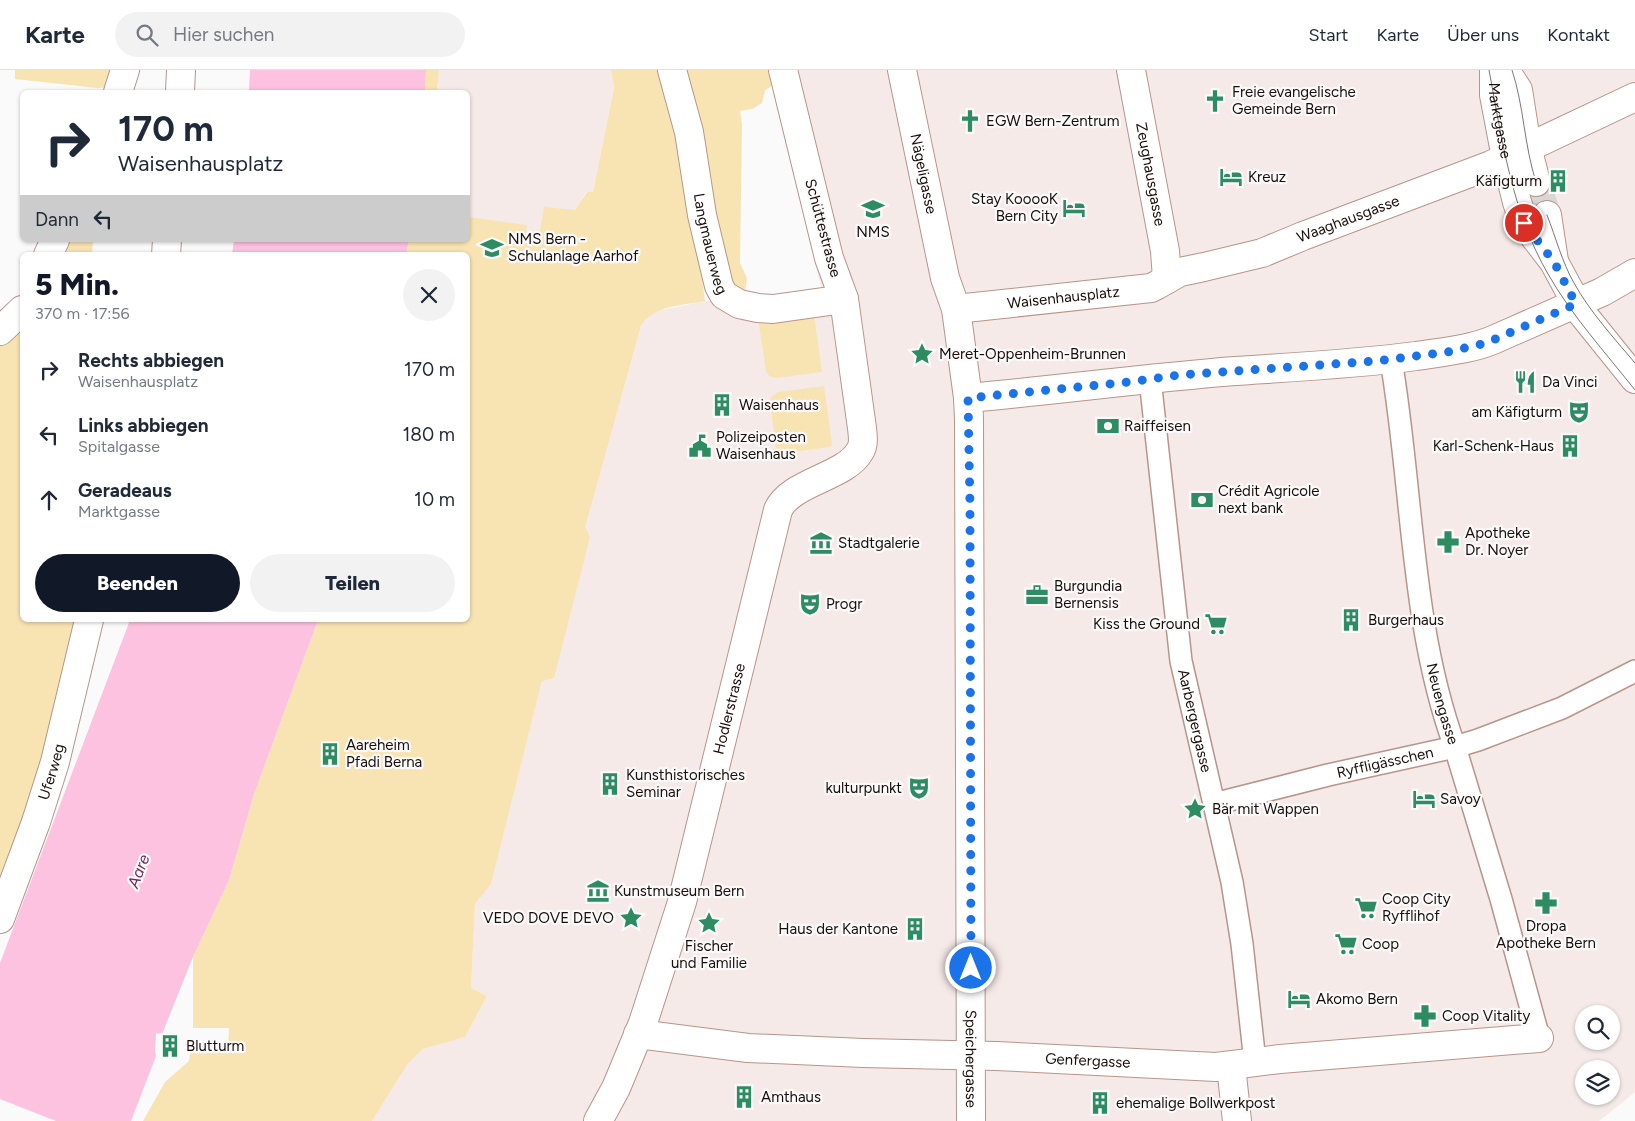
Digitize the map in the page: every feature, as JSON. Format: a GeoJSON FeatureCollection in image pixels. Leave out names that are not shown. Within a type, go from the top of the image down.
{"type":"FeatureCollection","features":[{"type":"Feature","properties":{"kind":"street"},"geometry":{"type":"LineString","coordinates":[[119,90],[125,70]]}},
{"type":"Feature","properties":{"kind":"street"},"geometry":{"type":"LineString","coordinates":[[180,90],[181,70]]}},
{"type":"Feature","properties":{"kind":"street","name":"Langmauerweg"},"geometry":{"type":"LineString","coordinates":[[672,70],[689,132],[702,215],[715,274],[724,295],[739,304],[765,308],[844,299]]}},
{"type":"Feature","properties":{"kind":"street","name":"Schüttestrasse"},"geometry":{"type":"LineString","coordinates":[[783,70],[829,258],[844,299],[856,386]]}},
{"type":"Feature","properties":{"kind":"street","name":"Nägeligasse"},"geometry":{"type":"LineString","coordinates":[[902,70],[945,278],[956,308]]}},
{"type":"Feature","properties":{"kind":"street","name":"Zeughausgasse"},"geometry":{"type":"LineString","coordinates":[[1131,70],[1164,251],[1167,280]]}},
{"type":"Feature","properties":{"kind":"street","name":"Marktgasse"},"geometry":{"type":"LineString","coordinates":[[1494,70],[1494,95],[1517,152],[1536,182]]}},
{"type":"Feature","properties":{"kind":"street","name":"Marktgasse"},"geometry":{"type":"LineString","coordinates":[[1505,70],[1518,90],[1514,192],[1524,223],[1554,262]]}},
{"type":"Feature","properties":{"kind":"street","name":"Waaghausgasse"},"geometry":{"type":"LineString","coordinates":[[1167,280],[1180,272],[1262,253],[1491,165],[1635,98]]}},
{"type":"Feature","properties":{"kind":"street"},"geometry":{"type":"LineString","coordinates":[[1548,215],[1554,262],[1576,304],[1593,329],[1635,379]]}},
{"type":"Feature","properties":{"kind":"street"},"geometry":{"type":"LineString","coordinates":[[956,308],[968,398],[1120,383],[1179,375],[1391,360],[1481,345],[1602,292],[1635,272]]}},
{"type":"Feature","properties":{"kind":"street","name":"Waisenhausplatz"},"geometry":{"type":"LineString","coordinates":[[956,308],[1144,289],[1157,286],[1167,280]]}},
{"type":"Feature","properties":{"kind":"street"},"geometry":{"type":"LineString","coordinates":[[0,331],[20,312]]}},
{"type":"Feature","properties":{"kind":"street","name":"Neuengasse"},"geometry":{"type":"LineString","coordinates":[[1391,360],[1430,660],[1437,689],[1501,898],[1539,1038]]}},
{"type":"Feature","properties":{"kind":"street","name":"Aarbergergasse"},"geometry":{"type":"LineString","coordinates":[[1150,379],[1180,661],[1232,882],[1241,935],[1243,1064],[1236,1121]]}},
{"type":"Feature","properties":{"kind":"street","name":"Hodlerstrasse"},"geometry":{"type":"LineString","coordinates":[[598,1121],[616,1088],[647,1013],[687,884],[778,510],[787,497],[846,465],[860,452],[862,428],[856,386]]}},
{"type":"Feature","properties":{"kind":"street","name":"Speichergasse"},"geometry":{"type":"LineString","coordinates":[[968,398],[970,505],[971,1121]]}},
{"type":"Feature","properties":{"kind":"street","name":"Uferweg"},"geometry":{"type":"LineString","coordinates":[[0,919],[56,762],[89,622]]}},
{"type":"Feature","properties":{"kind":"street","name":"Ryffligässchen"},"geometry":{"type":"LineString","coordinates":[[1214,804],[1328,775],[1455,747],[1509,729],[1562,708],[1635,671]]}},
{"type":"Feature","properties":{"kind":"street","name":"Genfergasse"},"geometry":{"type":"LineString","coordinates":[[638,1034],[748,1048],[1216,1067],[1539,1038]]}},
{"type":"Feature","properties":{"kind":"shaded area"},"geometry":{"type":"Polygon","coordinates":[[[15,70],[116,70],[113,86],[98,88],[15,79],[15,70]]]}},
{"type":"Feature","properties":{"kind":"shaded area"},"geometry":{"type":"Polygon","coordinates":[[[426,70],[439,70],[437,90],[425,90],[426,70]]]}},
{"type":"Feature","properties":{"kind":"shaded area","name":"NMS Bern - Schulanlage Aarhof"},"geometry":{"type":"Polygon","coordinates":[[[439,70],[611,70],[614,88],[593,192],[586,192],[575,210],[538,241],[470,255],[470,252],[468,252],[468,242],[470,242],[470,90],[437,90],[439,70]]]}},
{"type":"Feature","properties":{"kind":"shaded area"},"geometry":{"type":"Polygon","coordinates":[[[611,70],[671,70],[705,301],[660,310],[646,319],[641,326],[585,527],[590,537],[554,678],[542,681],[491,884],[475,904],[471,988],[487,996],[465,1037],[423,1049],[407,1065],[372,1121],[143,1121],[165,1082],[189,1061],[191,1047],[228,1049],[229,1028],[193,1028],[193,957],[229,880],[254,794],[317,622],[470,622],[470,252],[407,252],[409,242],[470,242],[470,217],[527,225],[525,239],[538,241],[544,207],[575,210],[587,192],[593,192],[614,88],[611,70]]]}},
{"type":"Feature","properties":{"kind":"shaded area"},"geometry":{"type":"Polygon","coordinates":[[[673,70],[768,70],[772,86],[765,90],[762,103],[752,109],[740,111],[742,124],[740,263],[747,278],[745,293],[733,299],[673,70]]]}},
{"type":"Feature","properties":{"kind":"shaded area"},"geometry":{"type":"Polygon","coordinates":[[[768,70],[1635,70],[1635,1092],[1620,1104],[1620,1060],[1575,1060],[1575,1105],[1619,1105],[1599,1121],[372,1121],[407,1065],[423,1049],[465,1037],[487,996],[471,988],[475,904],[491,883],[542,681],[590,537],[584,527],[643,321],[657,311],[705,301],[740,298],[759,300],[822,290],[768,70]]]}},
{"type":"Feature","properties":{"kind":"shaded area"},"geometry":{"type":"Polygon","coordinates":[[[65,242],[93,242],[92,252],[60,252],[65,242]]]}},
{"type":"Feature","properties":{"kind":"shaded area"},"geometry":{"type":"Polygon","coordinates":[[[814,315],[822,372],[777,378],[769,376],[766,371],[758,318],[814,315]]]}},
{"type":"Feature","properties":{"kind":"shaded area"},"geometry":{"type":"Polygon","coordinates":[[[20,323],[20,622],[79,622],[47,752],[0,896],[0,340],[20,323]]]}},
{"type":"Feature","properties":{"kind":"shaded area"},"geometry":{"type":"Polygon","coordinates":[[[824,386],[832,445],[830,447],[777,454],[770,403],[771,397],[778,392],[824,386]]]}},
{"type":"Feature","properties":{"kind":"water"},"geometry":{"type":"Polygon","coordinates":[[[250,70],[426,70],[425,90],[249,90],[250,70]]]}},
{"type":"Feature","properties":{"kind":"water"},"geometry":{"type":"Polygon","coordinates":[[[234,242],[409,242],[407,252],[232,252],[234,242]]]}},
{"type":"Feature","properties":{"kind":"water","name":"Aare"},"geometry":{"type":"Polygon","coordinates":[[[129,622],[317,622],[254,794],[229,880],[193,957],[162,1034],[156,1033],[156,1056],[131,1121],[0,1121],[0,963],[129,622]]]}},
{"type":"Feature","properties":{"kind":"pier"},"geometry":{"type":"Polygon","coordinates":[[[0,1099],[56,1121],[0,1121],[0,1099]]]}},
{"type":"Feature","properties":{"kind":"tunnel"},"geometry":{"type":"LineString","coordinates":[[1536,182],[1547,215]]}},
{"type":"Feature","properties":{"kind":"tram line"},"geometry":{"type":"LineString","coordinates":[[1489,70],[1504,149],[1525,226],[1557,289],[1589,334],[1635,390]]}},
{"type":"Feature","properties":{"kind":"tram line"},"geometry":{"type":"LineString","coordinates":[[1512,70],[1536,182]]}},
{"type":"Feature","properties":{"kind":"tram line"},"geometry":{"type":"LineString","coordinates":[[1547,215],[1566,267],[1580,294],[1635,363]]}},
{"type":"Feature","properties":{"kind":"place","name":"Freie evangelische Gemeinde Bern"},"geometry":{"type":"Point","coordinates":[1215,101]}},
{"type":"Feature","properties":{"kind":"place","name":"EGW Bern-Zentrum"},"geometry":{"type":"Point","coordinates":[970,121]}},
{"type":"Feature","properties":{"kind":"place","name":"Kreuz"},"geometry":{"type":"Point","coordinates":[1231,177]}},
{"type":"Feature","properties":{"kind":"place","name":"Käfigturm"},"geometry":{"type":"Point","coordinates":[1558,181]}},
{"type":"Feature","properties":{"kind":"place","name":"Stay KooooK Bern City"},"geometry":{"type":"Point","coordinates":[1074,208]}},
{"type":"Feature","properties":{"kind":"place","name":"NMS"},"geometry":{"type":"Point","coordinates":[873,209]}},
{"type":"Feature","properties":{"kind":"place","name":"NMS Bern - Schulanlage Aarhof"},"geometry":{"type":"Point","coordinates":[492,248]}},
{"type":"Feature","properties":{"kind":"place","name":"Meret-Oppenheim-Brunnen"},"geometry":{"type":"Point","coordinates":[922,354]}},
{"type":"Feature","properties":{"kind":"place","name":"Da Vinci"},"geometry":{"type":"Point","coordinates":[1525,382]}},
{"type":"Feature","properties":{"kind":"place","name":"Waisenhaus"},"geometry":{"type":"Point","coordinates":[722,405]}},
{"type":"Feature","properties":{"kind":"place","name":"am Käfigturm"},"geometry":{"type":"Point","coordinates":[1579,412]}},
{"type":"Feature","properties":{"kind":"place","name":"Raiffeisen"},"geometry":{"type":"Point","coordinates":[1108,426]}},
{"type":"Feature","properties":{"kind":"place","name":"Polizeiposten Waisenhaus"},"geometry":{"type":"Point","coordinates":[700,446]}},
{"type":"Feature","properties":{"kind":"place","name":"Karl-Schenk-Haus"},"geometry":{"type":"Point","coordinates":[1570,446]}},
{"type":"Feature","properties":{"kind":"place","name":"Crédit Agricole next bank"},"geometry":{"type":"Point","coordinates":[1202,500]}},
{"type":"Feature","properties":{"kind":"place","name":"Apotheke Dr. Noyer"},"geometry":{"type":"Point","coordinates":[1448,542]}},
{"type":"Feature","properties":{"kind":"place","name":"Stadtgalerie"},"geometry":{"type":"Point","coordinates":[821,543]}},
{"type":"Feature","properties":{"kind":"place","name":"Burgundia Bernensis"},"geometry":{"type":"Point","coordinates":[1037,595]}},
{"type":"Feature","properties":{"kind":"place","name":"Progr"},"geometry":{"type":"Point","coordinates":[810,604]}},
{"type":"Feature","properties":{"kind":"place","name":"Burgerhaus"},"geometry":{"type":"Point","coordinates":[1351,620]}},
{"type":"Feature","properties":{"kind":"place","name":"Kiss the Ground"},"geometry":{"type":"Point","coordinates":[1216,624]}},
{"type":"Feature","properties":{"kind":"place","name":"Aareheim Pfadi Berna"},"geometry":{"type":"Point","coordinates":[330,754]}},
{"type":"Feature","properties":{"kind":"place","name":"Kunsthistorisches Seminar"},"geometry":{"type":"Point","coordinates":[610,784]}},
{"type":"Feature","properties":{"kind":"place","name":"kulturpunkt"},"geometry":{"type":"Point","coordinates":[919,788]}},
{"type":"Feature","properties":{"kind":"place","name":"Savoy"},"geometry":{"type":"Point","coordinates":[1424,799]}},
{"type":"Feature","properties":{"kind":"place","name":"Bär mit Wappen"},"geometry":{"type":"Point","coordinates":[1195,809]}},
{"type":"Feature","properties":{"kind":"place","name":"Kunstmuseum Bern"},"geometry":{"type":"Point","coordinates":[598,891]}},
{"type":"Feature","properties":{"kind":"place","name":"Dropa Apotheke Bern"},"geometry":{"type":"Point","coordinates":[1546,903]}},
{"type":"Feature","properties":{"kind":"place","name":"Coop City Ryfflihof"},"geometry":{"type":"Point","coordinates":[1366,908]}},
{"type":"Feature","properties":{"kind":"place","name":"VEDO DOVE DEVO"},"geometry":{"type":"Point","coordinates":[631,918]}},
{"type":"Feature","properties":{"kind":"place","name":"Fischer und Familie"},"geometry":{"type":"Point","coordinates":[709,923]}},
{"type":"Feature","properties":{"kind":"place","name":"Haus der Kantone"},"geometry":{"type":"Point","coordinates":[915,929]}},
{"type":"Feature","properties":{"kind":"place","name":"Coop"},"geometry":{"type":"Point","coordinates":[1346,944]}},
{"type":"Feature","properties":{"kind":"place","name":"Akomo Bern"},"geometry":{"type":"Point","coordinates":[1299,999]}},
{"type":"Feature","properties":{"kind":"place","name":"Coop Vitality"},"geometry":{"type":"Point","coordinates":[1425,1016]}},
{"type":"Feature","properties":{"kind":"place","name":"Blutturm"},"geometry":{"type":"Point","coordinates":[170,1046]}},
{"type":"Feature","properties":{"kind":"place","name":"Amthaus"},"geometry":{"type":"Point","coordinates":[744,1097]}},
{"type":"Feature","properties":{"kind":"place","name":"ehemalige Bollwerkpost"},"geometry":{"type":"Point","coordinates":[1100,1103]}},
{"type":"Feature","properties":{"kind":"route"},"geometry":{"type":"LineString","coordinates":[[971,968],[968,398],[1129,382],[1179,375],[1391,360],[1481,345],[1576,304],[1554,262],[1524,223]]}}]}
